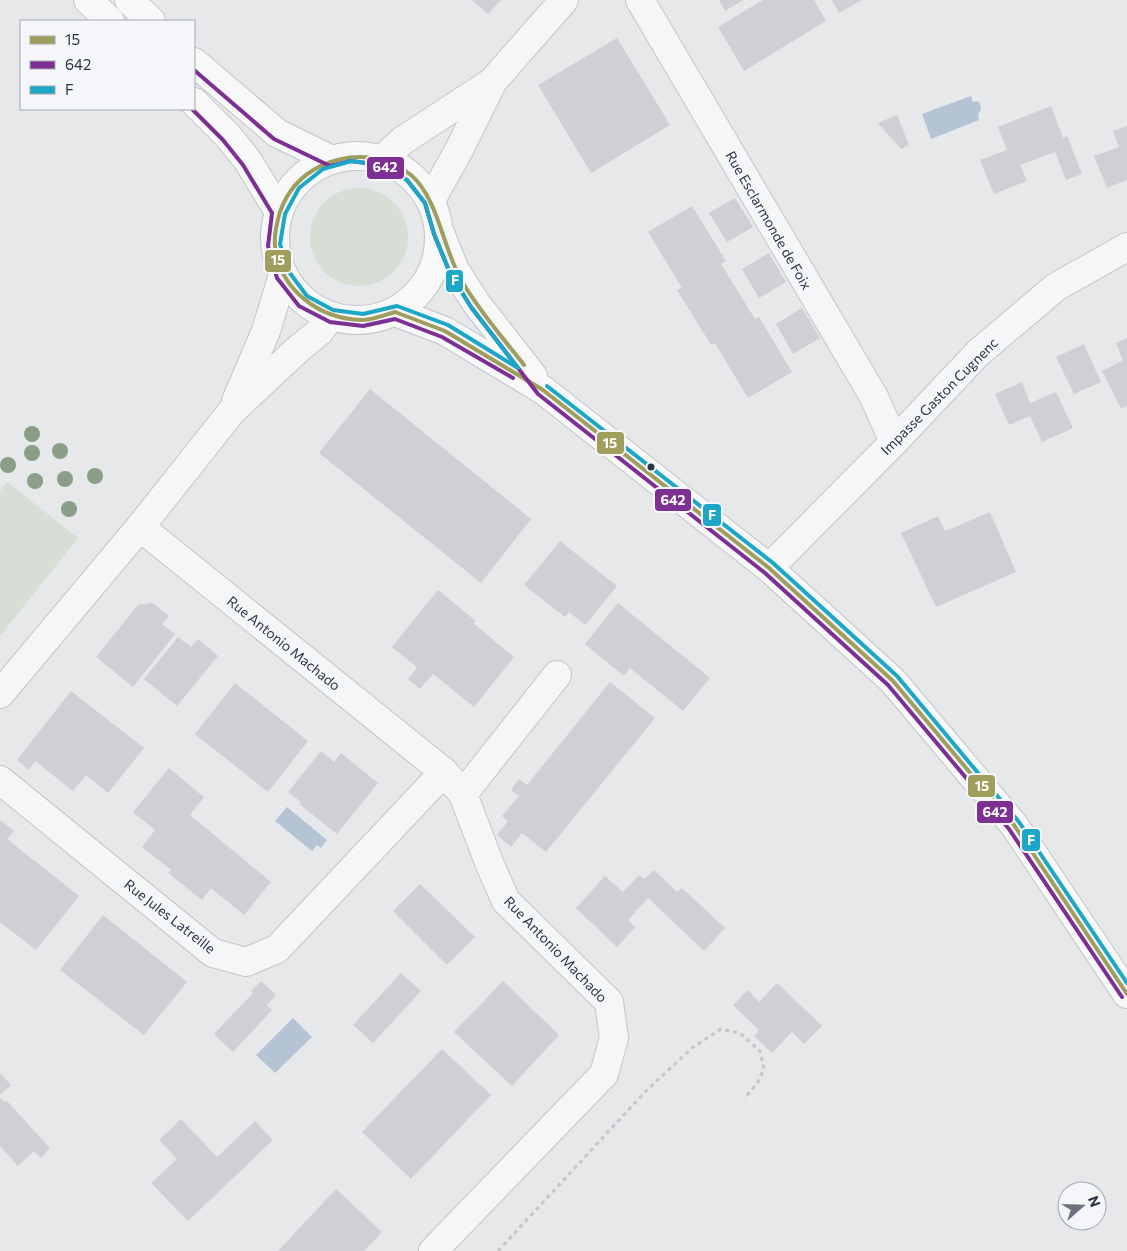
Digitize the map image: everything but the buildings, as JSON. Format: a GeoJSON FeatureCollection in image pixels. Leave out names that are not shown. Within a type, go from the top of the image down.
{"type":"FeatureCollection","features":[{"type":"Feature","properties":{"kind":"main road"},"geometry":{"type":"LineString","coordinates":[[88,0],[109,20]]}},
{"type":"Feature","properties":{"kind":"main road"},"geometry":{"type":"LineString","coordinates":[[129,0],[150,20]]}},
{"type":"Feature","properties":{"kind":"main road"},"geometry":{"type":"LineString","coordinates":[[195,63],[277,133],[332,160]]}},
{"type":"Feature","properties":{"kind":"main road"},"geometry":{"type":"LineString","coordinates":[[195,103],[228,136],[248,161],[279,212]]}},
{"type":"Feature","properties":{"kind":"main road"},"geometry":{"type":"LineString","coordinates":[[440,232],[436,264],[420,292],[395,312],[364,320],[331,316],[303,301],[283,275],[274,244],[279,212],[294,184],[320,164],[332,160],[351,155],[383,159],[411,175],[431,200],[440,232],[455,270],[476,303],[543,390]]}},
{"type":"Feature","properties":{"kind":"main road"},"geometry":{"type":"LineString","coordinates":[[395,312],[445,331],[543,390],[769,568],[892,681],[1008,818],[1127,994]]}},
{"type":"Feature","properties":{"kind":"street"},"geometry":{"type":"LineString","coordinates":[[431,200],[459,150],[493,81],[564,0]]}},
{"type":"Feature","properties":{"kind":"street","name":"Rue Esclarmonde de Foix"},"geometry":{"type":"LineString","coordinates":[[642,1],[874,397],[894,442]]}},
{"type":"Feature","properties":{"kind":"street"},"geometry":{"type":"LineString","coordinates":[[383,159],[402,141],[493,81]]}},
{"type":"Feature","properties":{"kind":"street","name":"Impasse Gaston Cugnenc"},"geometry":{"type":"LineString","coordinates":[[769,568],[894,442],[978,353],[1056,287],[1127,247]]}},
{"type":"Feature","properties":{"kind":"street"},"geometry":{"type":"LineString","coordinates":[[232,411],[266,331],[283,275]]}},
{"type":"Feature","properties":{"kind":"street"},"geometry":{"type":"LineString","coordinates":[[0,694],[140,527],[232,411],[297,350],[320,332],[331,316]]}},
{"type":"Feature","properties":{"kind":"street","name":"Rue Antonio Machado"},"geometry":{"type":"LineString","coordinates":[[140,527],[444,772],[463,794],[506,901],[609,1002],[614,1038],[604,1074],[433,1251]]}},
{"type":"Feature","properties":{"kind":"street"},"geometry":{"type":"LineString","coordinates":[[463,794],[557,675]]}},
{"type":"Feature","properties":{"kind":"street","name":"Rue Jules Latreille"},"geometry":{"type":"LineString","coordinates":[[0,780],[212,953],[246,962],[277,949],[444,772]]}},
{"type":"Feature","properties":{"kind":"path"},"geometry":{"type":"LineString","coordinates":[[498,1251],[645,1092],[692,1048],[721,1029],[740,1033],[760,1051],[764,1069],[758,1082],[744,1099]]}},
{"type":"Feature","properties":{"kind":"shaded area"},"geometry":{"type":"Polygon","coordinates":[[[359,188],[378,192],[393,203],[404,218],[408,237],[404,256],[393,271],[378,282],[359,286],[340,282],[325,271],[314,256],[310,237],[314,218],[325,203],[340,192],[359,188]]]}},
{"type":"Feature","properties":{"kind":"shaded area"},"geometry":{"type":"Polygon","coordinates":[[[7,482],[78,538],[1,635],[0,491],[7,482]]]}},
{"type":"Feature","properties":{"kind":"water"},"geometry":{"type":"Polygon","coordinates":[[[971,96],[973,102],[977,101],[980,103],[979,120],[931,139],[922,114],[971,96]]]}},
{"type":"Feature","properties":{"kind":"water"},"geometry":{"type":"Polygon","coordinates":[[[287,807],[327,840],[321,848],[317,845],[312,851],[275,821],[287,807]]]}},
{"type":"Feature","properties":{"kind":"water"},"geometry":{"type":"Polygon","coordinates":[[[293,1018],[312,1037],[275,1073],[256,1055],[293,1018]]]}},
{"type":"Feature","properties":{"kind":"transit line","name":"642"},"geometry":{"type":"LineString","coordinates":[[195,71],[274,139],[330,166],[351,161],[381,165],[407,180],[425,203],[434,234],[450,273],[471,307],[538,394],[765,573],[888,685],[1009,829],[1122,997]]}},
{"type":"Feature","properties":{"kind":"transit line","name":"642"},"geometry":{"type":"LineString","coordinates":[[193,110],[223,140],[243,165],[272,213],[268,246],[277,278],[299,306],[330,322],[363,326],[395,319],[442,337],[513,378]]}},
{"type":"Feature","properties":{"kind":"transit line","name":"15"},"geometry":{"type":"LineString","coordinates":[[395,312],[362,320],[331,314],[317,308],[304,299],[285,276],[278,262],[275,246],[280,212],[296,184],[320,166],[334,161],[365,157],[385,160],[411,175],[428,198],[450,256],[463,283],[484,315],[524,365]]}},
{"type":"Feature","properties":{"kind":"transit line","name":"F"},"geometry":{"type":"LineString","coordinates":[[351,161],[381,165],[407,180],[425,203],[434,234],[450,273],[471,307],[518,368],[448,325],[397,306],[363,314],[333,310],[307,296],[289,272],[280,244],[285,214],[299,188],[323,169],[351,161]]}},
{"type":"Feature","properties":{"kind":"transit line","name":"15"},"geometry":{"type":"LineString","coordinates":[[395,312],[445,331],[543,390],[769,568],[893,681],[1014,825],[1127,994]]}},
{"type":"Feature","properties":{"kind":"transit line","name":"F"},"geometry":{"type":"LineString","coordinates":[[547,386],[773,563],[897,676],[1019,822],[1127,983]]}}]}
